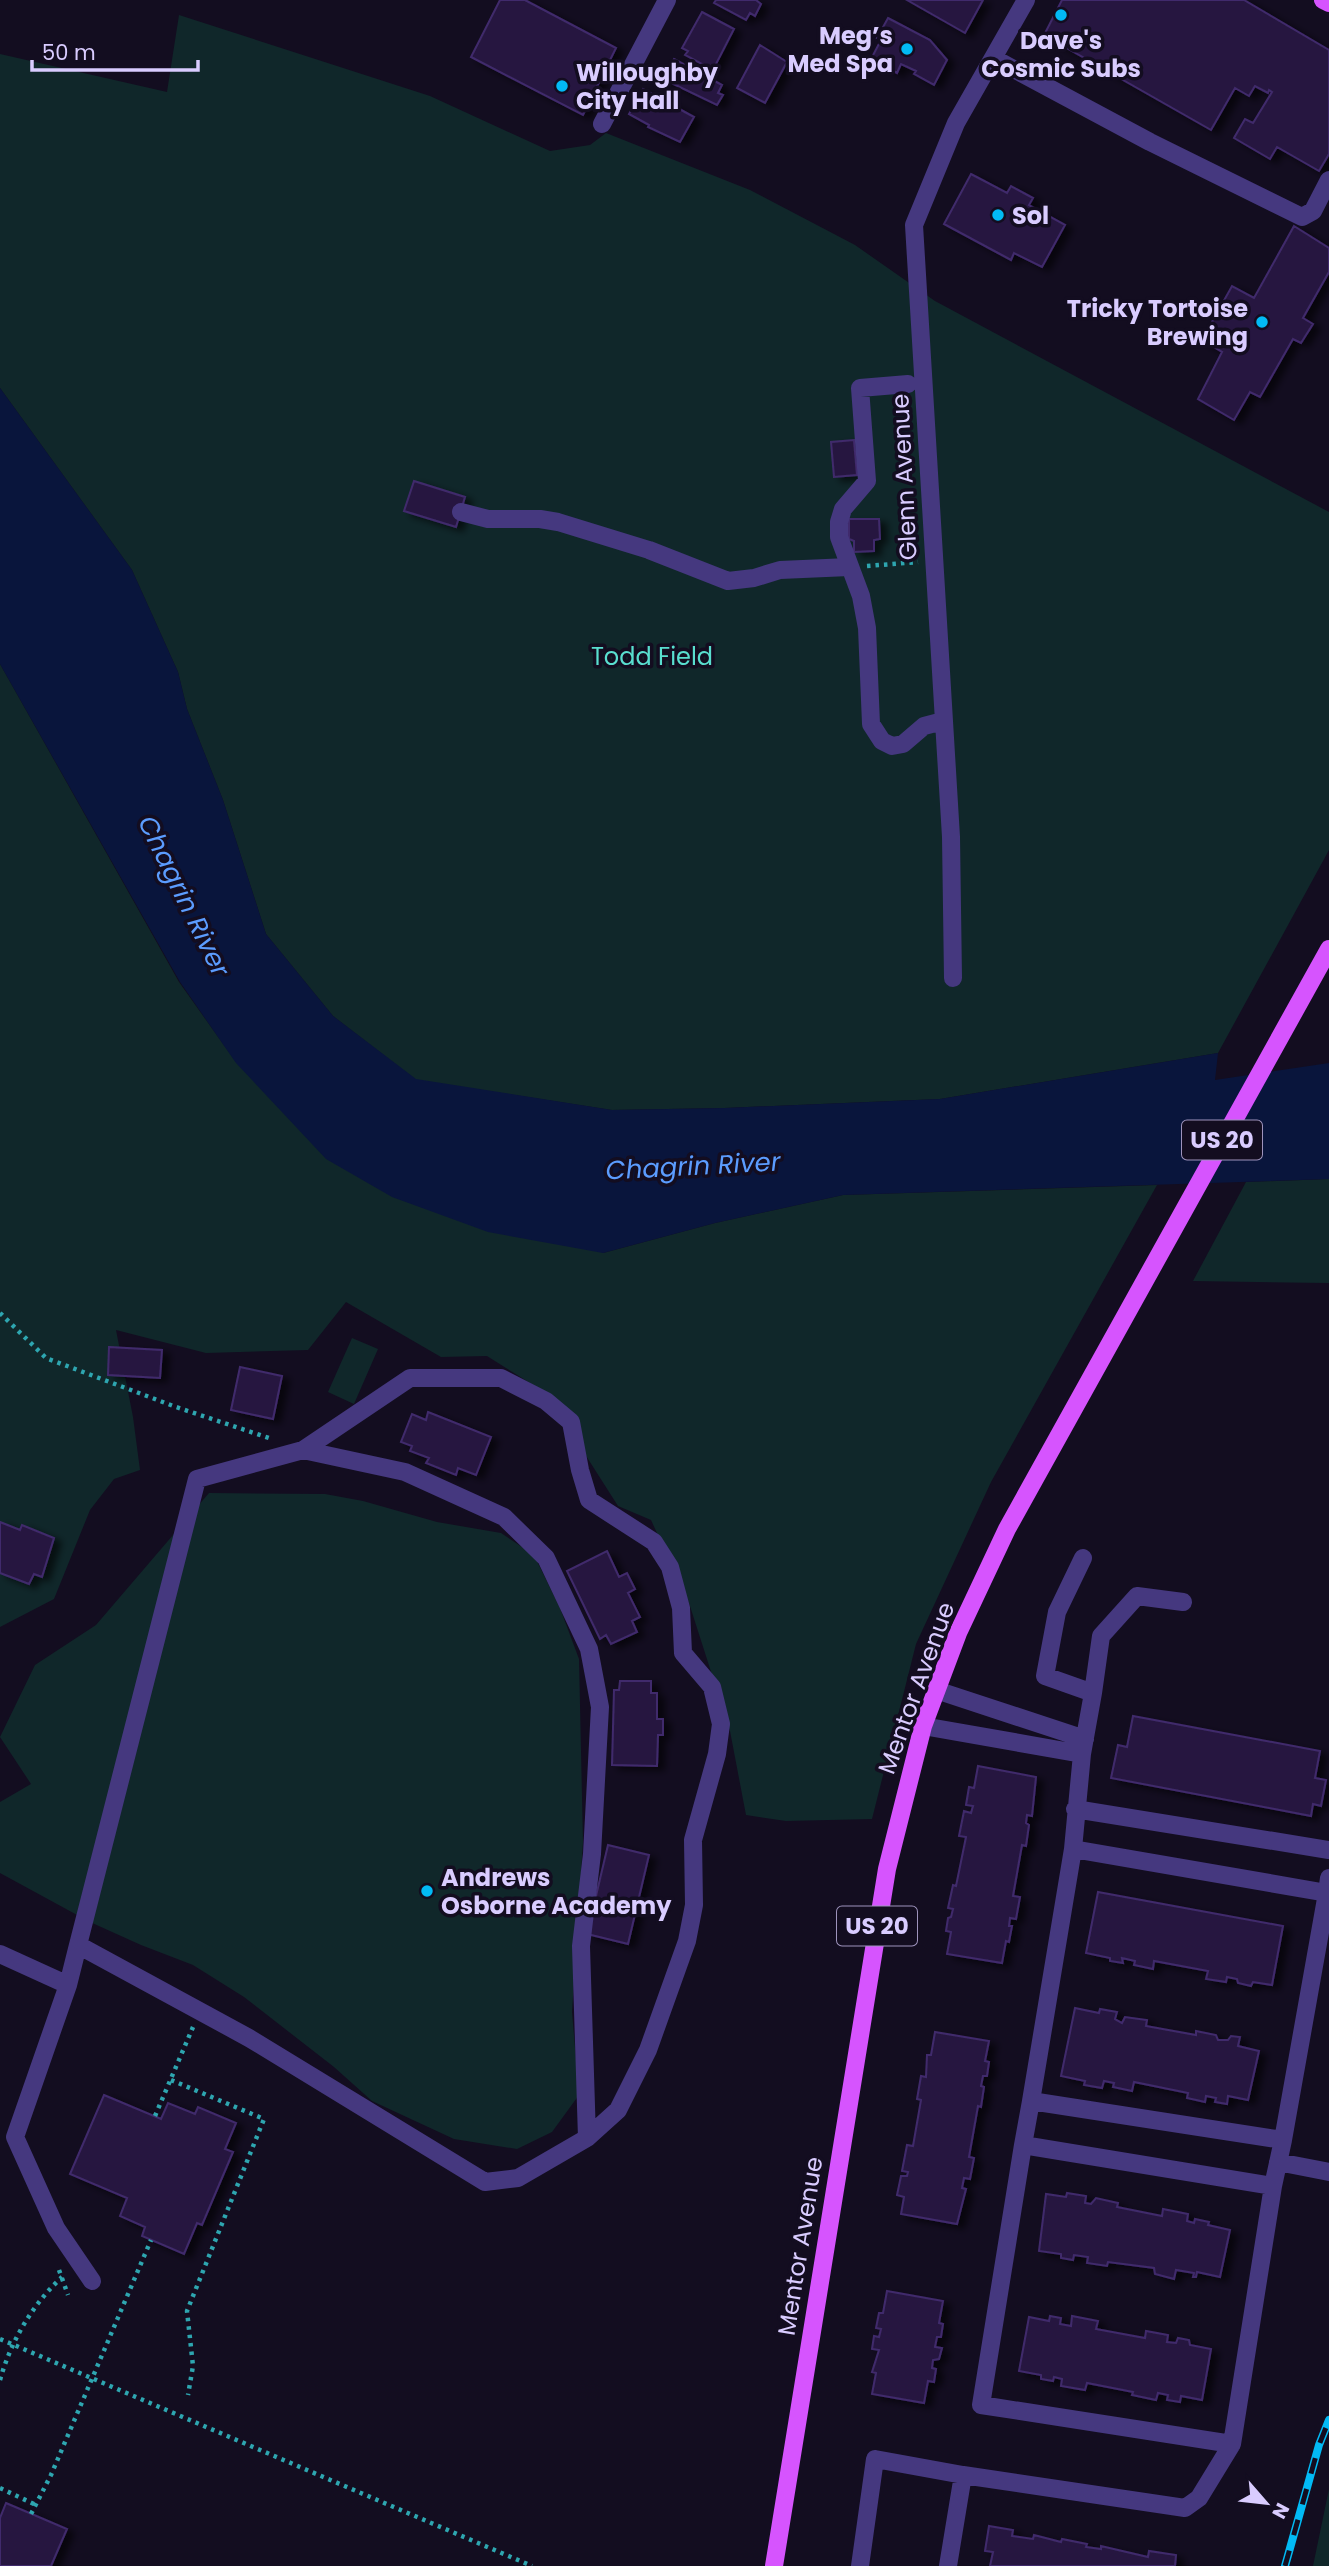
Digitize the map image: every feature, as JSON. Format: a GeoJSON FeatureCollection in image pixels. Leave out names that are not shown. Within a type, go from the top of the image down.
{"type":"FeatureCollection","features":[{"type":"Feature","properties":{"kind":"main road"},"geometry":{"type":"LineString","coordinates":[[1323,0],[1329,3]]}},
{"type":"Feature","properties":{"kind":"main road","name":"Mentor Avenue"},"geometry":{"type":"LineString","coordinates":[[774,2566],[887,1869],[923,1726],[958,1633],[1007,1529],[1328,950]]}},
{"type":"Feature","properties":{"kind":"street"},"geometry":{"type":"LineString","coordinates":[[602,124],[667,0]]}},
{"type":"Feature","properties":{"kind":"street","name":"Glenn Avenue"},"geometry":{"type":"LineString","coordinates":[[953,978],[951,837],[914,225],[956,123],[1026,0]]}},
{"type":"Feature","properties":{"kind":"street"},"geometry":{"type":"LineString","coordinates":[[993,58],[1150,142],[1302,217],[1313,211],[1329,180]]}},
{"type":"Feature","properties":{"kind":"street"},"geometry":{"type":"LineString","coordinates":[[908,384],[860,388],[867,481],[843,509],[839,522],[839,537],[861,596],[867,628],[871,724],[881,741],[892,746],[903,744],[924,726],[943,721]]}},
{"type":"Feature","properties":{"kind":"street"},"geometry":{"type":"LineString","coordinates":[[461,512],[488,519],[540,519],[558,522],[649,550],[728,581],[754,578],[780,570],[849,567]]}},
{"type":"Feature","properties":{"kind":"street"},"geometry":{"type":"LineString","coordinates":[[78,1945],[249,2038],[485,2182],[518,2178],[587,2138],[618,2110],[648,2050],[687,1941],[694,1905],[693,1840],[717,1754],[722,1724],[712,1687],[683,1653],[681,1608],[670,1567],[654,1542],[589,1500],[571,1422],[547,1401],[501,1378],[411,1378],[303,1450],[197,1479],[78,1945],[68,1985],[8,2136],[56,2228],[92,2281]]}},
{"type":"Feature","properties":{"kind":"street"},"geometry":{"type":"LineString","coordinates":[[303,1450],[405,1472],[504,1517],[546,1558],[589,1649],[600,1707],[592,1854],[581,1946],[587,2138]]}},
{"type":"Feature","properties":{"kind":"street"},"geometry":{"type":"LineString","coordinates":[[1083,1558],[1057,1612],[1045,1676],[1093,1693]]}},
{"type":"Feature","properties":{"kind":"street"},"geometry":{"type":"LineString","coordinates":[[1183,1602],[1138,1596],[1101,1636],[1083,1747],[1073,1849],[981,2404],[1232,2444]]}},
{"type":"Feature","properties":{"kind":"street"},"geometry":{"type":"LineString","coordinates":[[936,1690],[1083,1747]]}},
{"type":"Feature","properties":{"kind":"street"},"geometry":{"type":"LineString","coordinates":[[923,1726],[1083,1747]]}},
{"type":"Feature","properties":{"kind":"street"},"geometry":{"type":"LineString","coordinates":[[1075,1809],[1329,1850]]}},
{"type":"Feature","properties":{"kind":"street"},"geometry":{"type":"LineString","coordinates":[[860,2566],[875,2459],[1185,2508],[1199,2498],[1232,2444],[1273,2186],[1323,1947],[1328,1886],[1073,1849]]}},
{"type":"Feature","properties":{"kind":"street"},"geometry":{"type":"LineString","coordinates":[[0,1954],[68,1985]]}},
{"type":"Feature","properties":{"kind":"street"},"geometry":{"type":"LineString","coordinates":[[1031,2101],[1283,2140]]}},
{"type":"Feature","properties":{"kind":"street"},"geometry":{"type":"LineString","coordinates":[[1023,2145],[1273,2186]]}},
{"type":"Feature","properties":{"kind":"street"},"geometry":{"type":"LineString","coordinates":[[1278,2162],[1329,2172]]}},
{"type":"Feature","properties":{"kind":"street"},"geometry":{"type":"LineString","coordinates":[[948,2566],[963,2475]]}},
{"type":"Feature","properties":{"kind":"path"},"geometry":{"type":"LineString","coordinates":[[849,567],[934,561]]}},
{"type":"Feature","properties":{"kind":"path"},"geometry":{"type":"LineString","coordinates":[[0,1313],[46,1358],[176,1407],[303,1450]]}},
{"type":"Feature","properties":{"kind":"path"},"geometry":{"type":"LineString","coordinates":[[155,2116],[200,2011]]}},
{"type":"Feature","properties":{"kind":"path"},"geometry":{"type":"LineString","coordinates":[[171,2080],[264,2119],[187,2311],[192,2366],[188,2395]]}},
{"type":"Feature","properties":{"kind":"path"},"geometry":{"type":"LineString","coordinates":[[31,2514],[51,2475],[151,2240]]}},
{"type":"Feature","properties":{"kind":"path"},"geometry":{"type":"LineString","coordinates":[[0,2380],[13,2344],[43,2295],[62,2277]]}},
{"type":"Feature","properties":{"kind":"path"},"geometry":{"type":"LineString","coordinates":[[0,2339],[532,2566]]}},
{"type":"Feature","properties":{"kind":"path"},"geometry":{"type":"LineString","coordinates":[[0,2488],[36,2505]]}},
{"type":"Feature","properties":{"kind":"green space","name":"Todd Field"},"geometry":{"type":"Polygon","coordinates":[[[179,15],[430,96],[550,151],[590,145],[606,133],[750,190],[855,245],[935,301],[1329,512],[1329,850],[1218,1053],[940,1099],[612,1110],[416,1080],[333,1016],[266,934],[223,800],[187,709],[178,672],[132,570],[0,388],[0,54],[167,92],[179,15]]]}},
{"type":"Feature","properties":{"kind":"green space"},"geometry":{"type":"Polygon","coordinates":[[[0,664],[179,982],[236,1062],[603,1253],[715,1223],[843,1195],[1157,1185],[991,1482],[916,1644],[872,1819],[786,1821],[746,1815],[730,1731],[689,1603],[651,1520],[618,1506],[546,1393],[487,1356],[441,1357],[346,1302],[308,1350],[206,1353],[116,1330],[140,1470],[114,1479],[90,1510],[54,1599],[0,1627],[0,664]]]}},
{"type":"Feature","properties":{"kind":"green space"},"geometry":{"type":"Polygon","coordinates":[[[1329,1179],[1329,1283],[1193,1281],[1246,1182],[1329,1179]]]}},
{"type":"Feature","properties":{"kind":"green space"},"geometry":{"type":"Polygon","coordinates":[[[352,1338],[378,1349],[354,1404],[328,1392],[352,1338]]]}},
{"type":"Feature","properties":{"kind":"green space"},"geometry":{"type":"Polygon","coordinates":[[[209,1493],[325,1494],[363,1501],[437,1522],[501,1533],[534,1555],[560,1608],[579,1659],[583,1842],[572,2012],[579,2095],[552,2132],[517,2149],[454,2139],[372,2101],[334,2067],[244,1997],[193,1965],[90,1922],[0,1873],[0,1802],[31,1784],[0,1737],[35,1665],[96,1625],[209,1493]]]}},
{"type":"Feature","properties":{"kind":"green space"},"geometry":{"type":"Polygon","coordinates":[[[1329,2489],[1329,2566],[1313,2566],[1329,2489]]]}},
{"type":"Feature","properties":{"kind":"water","name":"Chagrin River"},"geometry":{"type":"Polygon","coordinates":[[[0,388],[132,570],[178,672],[187,709],[223,800],[266,934],[333,1016],[416,1079],[612,1110],[940,1099],[1218,1053],[1215,1080],[1329,1063],[1329,1179],[843,1195],[715,1223],[603,1253],[488,1232],[392,1197],[326,1159],[236,1063],[180,982],[0,664],[0,388]]]}},
{"type":"Feature","properties":{"kind":"building","name":"Willoughby City Hall"},"geometry":{"type":"Polygon","coordinates":[[[500,0],[525,0],[616,48],[583,115],[471,57],[500,0]]]}},
{"type":"Feature","properties":{"kind":"building"},"geometry":{"type":"Polygon","coordinates":[[[716,0],[756,0],[761,4],[755,16],[750,13],[746,20],[714,3],[716,0]]]}},
{"type":"Feature","properties":{"kind":"building"},"geometry":{"type":"Polygon","coordinates":[[[907,0],[983,0],[965,33],[907,0]]]}},
{"type":"Feature","properties":{"kind":"building"},"geometry":{"type":"Polygon","coordinates":[[[1062,0],[1244,0],[1329,50],[1329,154],[1319,171],[1277,147],[1270,159],[1234,138],[1245,119],[1253,123],[1272,92],[1269,90],[1268,93],[1255,86],[1249,96],[1235,88],[1211,130],[1044,35],[1062,0]]]}},
{"type":"Feature","properties":{"kind":"building"},"geometry":{"type":"Polygon","coordinates":[[[702,12],[734,29],[713,70],[685,55],[688,51],[682,48],[702,12]]]}},
{"type":"Feature","properties":{"kind":"building","name":"Meg’s Med Spa"},"geometry":{"type":"Polygon","coordinates":[[[888,18],[930,40],[947,60],[934,85],[914,74],[916,71],[901,64],[897,73],[871,59],[881,40],[877,38],[888,18]]]}},
{"type":"Feature","properties":{"kind":"building"},"geometry":{"type":"Polygon","coordinates":[[[760,45],[787,62],[765,103],[737,88],[760,45]]]}},
{"type":"Feature","properties":{"kind":"building"},"geometry":{"type":"Polygon","coordinates":[[[674,59],[722,85],[718,93],[723,95],[717,105],[663,79],[674,59]]]}},
{"type":"Feature","properties":{"kind":"building"},"geometry":{"type":"Polygon","coordinates":[[[643,89],[694,117],[680,142],[648,127],[649,125],[629,114],[643,89]]]}},
{"type":"Feature","properties":{"kind":"building","name":"Sol"},"geometry":{"type":"Polygon","coordinates":[[[971,174],[1007,193],[1011,186],[1033,198],[1029,205],[1065,225],[1042,267],[1014,253],[1011,260],[944,224],[971,174]]]}},
{"type":"Feature","properties":{"kind":"building"},"geometry":{"type":"Polygon","coordinates":[[[1294,226],[1329,248],[1329,272],[1303,318],[1313,324],[1301,343],[1293,339],[1260,397],[1250,392],[1234,420],[1198,399],[1222,352],[1202,340],[1232,286],[1254,298],[1294,226]]]}},
{"type":"Feature","properties":{"kind":"building"},"geometry":{"type":"Polygon","coordinates":[[[854,440],[857,475],[834,477],[831,442],[854,440]]]}},
{"type":"Feature","properties":{"kind":"building"},"geometry":{"type":"Polygon","coordinates":[[[414,481],[465,497],[456,527],[404,511],[414,481]]]}},
{"type":"Feature","properties":{"kind":"building"},"geometry":{"type":"Polygon","coordinates":[[[849,519],[879,519],[880,539],[874,540],[874,551],[854,552],[854,541],[849,539],[849,519]]]}},
{"type":"Feature","properties":{"kind":"building"},"geometry":{"type":"Polygon","coordinates":[[[109,1347],[162,1350],[160,1378],[108,1375],[109,1347]]]}},
{"type":"Feature","properties":{"kind":"building"},"geometry":{"type":"Polygon","coordinates":[[[240,1367],[282,1376],[273,1419],[231,1410],[240,1367]]]}},
{"type":"Feature","properties":{"kind":"building"},"geometry":{"type":"Polygon","coordinates":[[[428,1412],[491,1437],[476,1475],[458,1468],[456,1475],[426,1463],[429,1458],[410,1451],[412,1446],[401,1442],[412,1414],[426,1420],[428,1412]]]}},
{"type":"Feature","properties":{"kind":"building"},"geometry":{"type":"Polygon","coordinates":[[[0,1522],[20,1530],[22,1525],[54,1538],[42,1577],[34,1574],[29,1584],[0,1573],[0,1522]]]}},
{"type":"Feature","properties":{"kind":"building"},"geometry":{"type":"Polygon","coordinates":[[[607,1551],[619,1577],[627,1573],[635,1589],[628,1593],[640,1617],[632,1621],[637,1632],[611,1644],[606,1635],[600,1639],[567,1571],[607,1551]]]}},
{"type":"Feature","properties":{"kind":"building"},"geometry":{"type":"Polygon","coordinates":[[[620,1681],[651,1681],[651,1693],[657,1693],[657,1719],[663,1719],[663,1735],[658,1735],[657,1766],[612,1765],[614,1690],[619,1690],[620,1681]]]}},
{"type":"Feature","properties":{"kind":"building"},"geometry":{"type":"Polygon","coordinates":[[[1133,1716],[1320,1751],[1315,1778],[1326,1780],[1321,1806],[1313,1804],[1311,1816],[1111,1778],[1118,1745],[1127,1747],[1133,1716]]]}},
{"type":"Feature","properties":{"kind":"building"},"geometry":{"type":"Polygon","coordinates":[[[978,1766],[1036,1777],[1032,1816],[1027,1815],[1026,1823],[1029,1825],[1026,1846],[1022,1845],[1013,1896],[1020,1897],[1016,1919],[1010,1918],[1009,1926],[1012,1926],[1002,1963],[947,1954],[951,1932],[946,1931],[953,1909],[948,1908],[953,1885],[956,1886],[966,1837],[959,1836],[964,1811],[971,1813],[973,1806],[966,1805],[969,1787],[974,1788],[978,1766]]]}},
{"type":"Feature","properties":{"kind":"building"},"geometry":{"type":"Polygon","coordinates":[[[608,1845],[649,1855],[628,1944],[587,1934],[608,1845]]]}},
{"type":"Feature","properties":{"kind":"building"},"geometry":{"type":"Polygon","coordinates":[[[1098,1892],[1283,1926],[1272,1985],[1253,1982],[1251,1986],[1227,1977],[1226,1982],[1206,1979],[1208,1971],[1154,1961],[1153,1969],[1134,1965],[1135,1961],[1122,1958],[1123,1963],[1110,1961],[1110,1958],[1086,1953],[1098,1892]]]}},
{"type":"Feature","properties":{"kind":"building"},"geometry":{"type":"Polygon","coordinates":[[[1075,2008],[1099,2013],[1100,2009],[1117,2012],[1115,2019],[1122,2023],[1125,2017],[1147,2020],[1146,2026],[1196,2035],[1196,2031],[1216,2035],[1218,2040],[1228,2040],[1231,2036],[1240,2037],[1238,2046],[1259,2051],[1248,2100],[1228,2096],[1227,2104],[1215,2102],[1216,2098],[1206,2096],[1205,2102],[1187,2098],[1188,2093],[1134,2082],[1132,2091],[1113,2087],[1114,2083],[1104,2081],[1102,2088],[1084,2085],[1085,2081],[1061,2076],[1075,2008]]]}},
{"type":"Feature","properties":{"kind":"building"},"geometry":{"type":"Polygon","coordinates":[[[935,2032],[989,2041],[985,2061],[989,2062],[987,2076],[983,2076],[981,2107],[978,2106],[969,2157],[974,2158],[970,2179],[964,2178],[962,2188],[966,2189],[957,2224],[901,2214],[904,2197],[897,2195],[901,2176],[907,2176],[908,2172],[902,2171],[907,2145],[913,2146],[921,2100],[917,2099],[921,2076],[926,2077],[927,2055],[931,2055],[935,2032]]]}},
{"type":"Feature","properties":{"kind":"building"},"geometry":{"type":"Polygon","coordinates":[[[104,2095],[161,2119],[168,2103],[195,2114],[198,2107],[236,2123],[225,2149],[233,2152],[202,2225],[197,2223],[184,2254],[142,2236],[145,2227],[120,2216],[127,2198],[70,2174],[104,2095]]]}},
{"type":"Feature","properties":{"kind":"building"},"geometry":{"type":"Polygon","coordinates":[[[1067,2193],[1086,2196],[1085,2203],[1091,2204],[1096,2198],[1118,2203],[1117,2207],[1162,2216],[1163,2209],[1188,2214],[1187,2221],[1194,2223],[1195,2219],[1230,2230],[1220,2277],[1197,2272],[1196,2277],[1193,2277],[1194,2273],[1176,2270],[1174,2279],[1155,2274],[1154,2268],[1108,2262],[1107,2266],[1087,2263],[1088,2257],[1074,2255],[1073,2260],[1061,2258],[1061,2254],[1039,2251],[1046,2194],[1066,2197],[1067,2193]]]}},
{"type":"Feature","properties":{"kind":"building"},"geometry":{"type":"Polygon","coordinates":[[[887,2291],[943,2301],[939,2323],[943,2324],[941,2337],[937,2337],[935,2347],[942,2348],[939,2359],[933,2360],[932,2368],[936,2369],[934,2382],[928,2381],[924,2403],[872,2394],[876,2373],[872,2372],[879,2350],[872,2349],[874,2336],[879,2337],[881,2329],[876,2328],[879,2313],[883,2313],[887,2291]]]}},
{"type":"Feature","properties":{"kind":"building"},"geometry":{"type":"Polygon","coordinates":[[[1050,2316],[1061,2318],[1060,2324],[1071,2326],[1072,2316],[1098,2321],[1096,2329],[1145,2338],[1146,2331],[1168,2335],[1167,2342],[1176,2343],[1178,2338],[1189,2340],[1190,2345],[1211,2349],[1202,2400],[1181,2396],[1180,2402],[1167,2400],[1168,2395],[1158,2393],[1156,2400],[1132,2395],[1133,2392],[1087,2383],[1085,2390],[1061,2386],[1062,2379],[1041,2379],[1041,2375],[1019,2371],[1029,2317],[1049,2321],[1050,2316]]]}},
{"type":"Feature","properties":{"kind":"building"},"geometry":{"type":"Polygon","coordinates":[[[6,2503],[67,2529],[51,2566],[0,2566],[0,2518],[6,2503]]]}},
{"type":"Feature","properties":{"kind":"building"},"geometry":{"type":"Polygon","coordinates":[[[989,2526],[1013,2530],[1012,2536],[1033,2539],[1034,2535],[1061,2542],[1062,2539],[1087,2544],[1086,2547],[1101,2549],[1101,2546],[1148,2557],[1149,2551],[1176,2555],[1175,2566],[990,2566],[993,2552],[985,2551],[989,2526]]]}},
{"type":"Feature","properties":{"kind":"railway"},"geometry":{"type":"LineString","coordinates":[[1285,2566],[1319,2445],[1329,2420]]}},
{"type":"Feature","properties":{"kind":"place","name":"Dave's Cosmic Subs"},"geometry":{"type":"Point","coordinates":[1061,15]}},
{"type":"Feature","properties":{"kind":"place","name":"Meg’s Med Spa"},"geometry":{"type":"Point","coordinates":[907,49]}},
{"type":"Feature","properties":{"kind":"place","name":"Willoughby City Hall"},"geometry":{"type":"Point","coordinates":[562,86]}},
{"type":"Feature","properties":{"kind":"place","name":"Sol"},"geometry":{"type":"Point","coordinates":[998,215]}},
{"type":"Feature","properties":{"kind":"place","name":"Tricky Tortoise Brewing"},"geometry":{"type":"Point","coordinates":[1262,322]}},
{"type":"Feature","properties":{"kind":"place","name":"Andrews Osborne Academy"},"geometry":{"type":"Point","coordinates":[427,1891]}}]}
